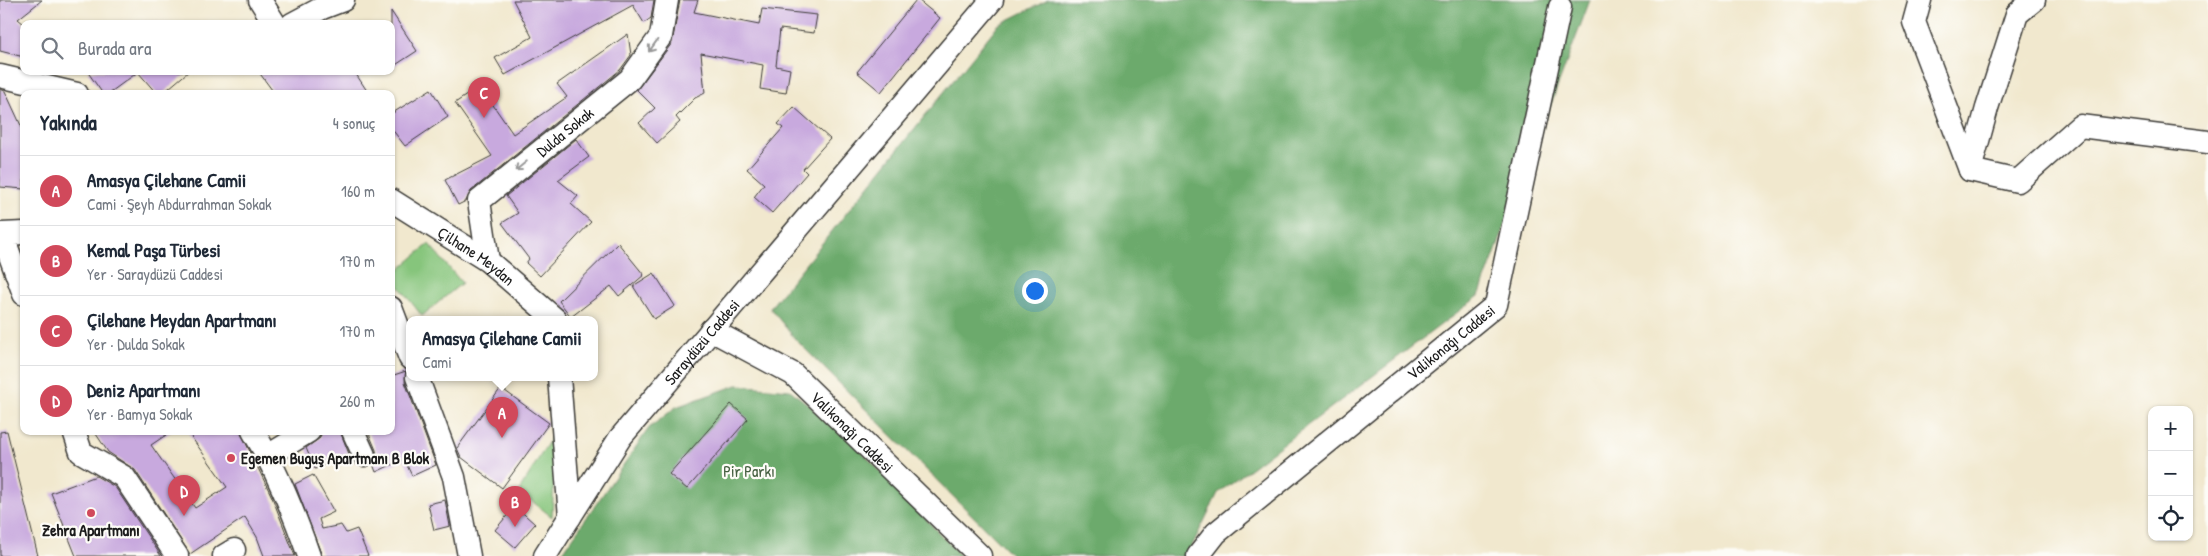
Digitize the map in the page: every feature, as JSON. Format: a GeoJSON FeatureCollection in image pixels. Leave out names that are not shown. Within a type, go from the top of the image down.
{"type":"FeatureCollection","features":[{"type":"Feature","properties":{"kind":"street"},"geometry":{"type":"LineString","coordinates":[[260,0],[272,20]]}},
{"type":"Feature","properties":{"kind":"street"},"geometry":{"type":"LineString","coordinates":[[300,20],[322,8],[343,0]]}},
{"type":"Feature","properties":{"kind":"street","name":"Dulda Sokak"},"geometry":{"type":"LineString","coordinates":[[488,262],[479,201],[630,79],[660,36],[668,0]]}},
{"type":"Feature","properties":{"kind":"street"},"geometry":{"type":"LineString","coordinates":[[1920,0],[1914,22],[1970,170]]}},
{"type":"Feature","properties":{"kind":"street"},"geometry":{"type":"LineString","coordinates":[[1970,170],[1986,108],[2017,14],[2034,0]]}},
{"type":"Feature","properties":{"kind":"street","name":"Saraydüzü Caddesi"},"geometry":{"type":"LineString","coordinates":[[545,556],[620,438],[874,138],[994,1]]}},
{"type":"Feature","properties":{"kind":"street","name":"Valikonağı Caddesi"},"geometry":{"type":"LineString","coordinates":[[1198,556],[1216,533],[1496,305],[1560,7]]}},
{"type":"Feature","properties":{"kind":"street"},"geometry":{"type":"LineString","coordinates":[[14,83],[53,90]]}},
{"type":"Feature","properties":{"kind":"street"},"geometry":{"type":"LineString","coordinates":[[1970,170],[2018,181],[2080,126],[2208,142]]}},
{"type":"Feature","properties":{"kind":"street","name":"Çilhane Meydan"},"geometry":{"type":"LineString","coordinates":[[395,203],[488,262],[551,316]]}},
{"type":"Feature","properties":{"kind":"street"},"geometry":{"type":"LineString","coordinates":[[13,233],[20,272]]}},
{"type":"Feature","properties":{"kind":"street"},"geometry":{"type":"LineString","coordinates":[[395,319],[406,347]]}},
{"type":"Feature","properties":{"kind":"street","name":"Valikonağı Caddesi"},"geometry":{"type":"LineString","coordinates":[[711,330],[793,374],[980,556]]}},
{"type":"Feature","properties":{"kind":"street"},"geometry":{"type":"LineString","coordinates":[[418,381],[454,477],[469,556]]}},
{"type":"Feature","properties":{"kind":"street"},"geometry":{"type":"LineString","coordinates":[[559,381],[570,517]]}},
{"type":"Feature","properties":{"kind":"street"},"geometry":{"type":"LineString","coordinates":[[76,435],[82,452],[124,477],[177,556]]}},
{"type":"Feature","properties":{"kind":"street"},"geometry":{"type":"LineString","coordinates":[[255,435],[268,456],[294,512],[309,556]]}},
{"type":"Feature","properties":{"kind":"street"},"geometry":{"type":"LineString","coordinates":[[268,456],[302,435]]}},
{"type":"Feature","properties":{"kind":"street"},"geometry":{"type":"LineString","coordinates":[[355,435],[364,455]]}},
{"type":"Feature","properties":{"kind":"green space"},"geometry":{"type":"Polygon","coordinates":[[[1048,0],[1590,0],[1479,296],[1218,493],[1187,556],[1013,556],[796,340],[770,308],[998,25],[1048,0]]]}},
{"type":"Feature","properties":{"kind":"green space"},"geometry":{"type":"Polygon","coordinates":[[[429,244],[462,283],[422,316],[395,281],[395,273],[429,244]]]}},
{"type":"Feature","properties":{"kind":"green space","name":"Pir Parkı"},"geometry":{"type":"Polygon","coordinates":[[[737,385],[790,390],[844,433],[961,556],[560,556],[649,428],[676,407],[737,385]]]}},
{"type":"Feature","properties":{"kind":"green space"},"geometry":{"type":"Polygon","coordinates":[[[557,428],[552,517],[519,491],[557,428]]]}},
{"type":"Feature","properties":{"kind":"building"},"geometry":{"type":"Polygon","coordinates":[[[0,0],[42,0],[18,19],[20,21],[20,56],[0,51],[0,0]]]}},
{"type":"Feature","properties":{"kind":"building"},"geometry":{"type":"Polygon","coordinates":[[[513,0],[654,0],[651,18],[644,23],[633,5],[505,75],[495,58],[532,37],[513,0]]]}},
{"type":"Feature","properties":{"kind":"building"},"geometry":{"type":"Polygon","coordinates":[[[680,0],[698,0],[694,12],[759,25],[762,9],[817,15],[814,33],[780,29],[776,66],[790,69],[786,93],[760,89],[763,65],[701,53],[705,93],[695,98],[676,117],[680,122],[657,143],[639,123],[655,108],[637,90],[672,43],[680,0]]]}},
{"type":"Feature","properties":{"kind":"building"},"geometry":{"type":"Polygon","coordinates":[[[916,0],[940,18],[881,92],[857,72],[916,0]]]}},
{"type":"Feature","properties":{"kind":"building"},"geometry":{"type":"Polygon","coordinates":[[[391,11],[417,51],[395,65],[395,20],[391,20],[391,11]]]}},
{"type":"Feature","properties":{"kind":"building"},"geometry":{"type":"Polygon","coordinates":[[[628,34],[631,55],[620,70],[471,191],[466,201],[458,205],[445,180],[492,156],[455,103],[480,86],[513,134],[567,97],[557,84],[628,34]]]}},
{"type":"Feature","properties":{"kind":"building"},"geometry":{"type":"Polygon","coordinates":[[[90,75],[134,75],[113,90],[100,90],[90,75]]]}},
{"type":"Feature","properties":{"kind":"building"},"geometry":{"type":"Polygon","coordinates":[[[141,75],[184,75],[167,90],[154,90],[141,75]]]}},
{"type":"Feature","properties":{"kind":"building"},"geometry":{"type":"Polygon","coordinates":[[[261,75],[357,75],[366,90],[272,90],[261,75]]]}},
{"type":"Feature","properties":{"kind":"building"},"geometry":{"type":"Polygon","coordinates":[[[0,89],[5,91],[20,123],[20,189],[0,187],[0,89]]]}},
{"type":"Feature","properties":{"kind":"building"},"geometry":{"type":"Polygon","coordinates":[[[431,89],[448,117],[405,146],[395,133],[395,112],[431,89]]]}},
{"type":"Feature","properties":{"kind":"building"},"geometry":{"type":"Polygon","coordinates":[[[794,107],[830,139],[803,169],[807,173],[772,213],[754,197],[764,184],[747,169],[783,128],[778,124],[794,107]]]}},
{"type":"Feature","properties":{"kind":"building"},"geometry":{"type":"Polygon","coordinates":[[[576,139],[589,157],[558,180],[578,196],[571,204],[591,222],[540,276],[526,263],[529,259],[502,223],[518,213],[506,196],[576,139]]]}},
{"type":"Feature","properties":{"kind":"building"},"geometry":{"type":"Polygon","coordinates":[[[618,243],[644,275],[619,296],[611,286],[572,316],[570,316],[559,301],[618,243]]]}},
{"type":"Feature","properties":{"kind":"building"},"geometry":{"type":"Polygon","coordinates":[[[654,273],[675,306],[654,319],[633,286],[654,273]]]}},
{"type":"Feature","properties":{"kind":"building"},"geometry":{"type":"Polygon","coordinates":[[[406,371],[405,382],[436,465],[412,476],[404,459],[376,472],[373,464],[377,457],[370,435],[395,435],[395,375],[406,371]]]}},
{"type":"Feature","properties":{"kind":"building"},"geometry":{"type":"Polygon","coordinates":[[[501,388],[549,423],[502,488],[461,457],[457,448],[501,388]]]}},
{"type":"Feature","properties":{"kind":"building"},"geometry":{"type":"Polygon","coordinates":[[[731,404],[748,419],[687,489],[669,474],[731,404]]]}},
{"type":"Feature","properties":{"kind":"building"},"geometry":{"type":"Polygon","coordinates":[[[7,431],[38,556],[0,556],[0,432],[7,431]]]}},
{"type":"Feature","properties":{"kind":"building"},"geometry":{"type":"Polygon","coordinates":[[[97,435],[166,435],[151,445],[195,508],[227,487],[190,435],[242,435],[272,497],[295,556],[264,556],[257,537],[245,517],[190,554],[135,470],[108,452],[97,435]]]}},
{"type":"Feature","properties":{"kind":"building"},"geometry":{"type":"Polygon","coordinates":[[[321,435],[342,435],[349,454],[315,469],[306,448],[320,438],[321,435]]]}},
{"type":"Feature","properties":{"kind":"building"},"geometry":{"type":"Polygon","coordinates":[[[313,475],[334,512],[319,519],[322,529],[341,525],[346,533],[357,529],[368,556],[322,556],[295,484],[313,475]]]}},
{"type":"Feature","properties":{"kind":"building","name":"Zehra Apartmanı"},"geometry":{"type":"Polygon","coordinates":[[[96,476],[115,487],[161,556],[76,556],[51,493],[96,476]]]}},
{"type":"Feature","properties":{"kind":"building"},"geometry":{"type":"Polygon","coordinates":[[[445,500],[450,526],[434,530],[428,504],[445,500]]]}},
{"type":"Feature","properties":{"kind":"building"},"geometry":{"type":"Polygon","coordinates":[[[515,506],[535,524],[515,547],[495,530],[515,506]]]}},
{"type":"Feature","properties":{"kind":"place","name":"Çilehane Meydan Apartmanı"},"geometry":{"type":"Point","coordinates":[484,118]}},
{"type":"Feature","properties":{"kind":"place","name":"Amasya Çilehane Camii"},"geometry":{"type":"Point","coordinates":[502,438]}},
{"type":"Feature","properties":{"kind":"place","name":"Egemen Buguş Apartmanı B Blok"},"geometry":{"type":"Point","coordinates":[231,458]}},
{"type":"Feature","properties":{"kind":"place","name":"Zehra Apartmanı"},"geometry":{"type":"Point","coordinates":[91,513]}},
{"type":"Feature","properties":{"kind":"place","name":"Deniz Apartmanı"},"geometry":{"type":"Point","coordinates":[184,516]}},
{"type":"Feature","properties":{"kind":"place","name":"Kemal Paşa Türbesi"},"geometry":{"type":"Point","coordinates":[515,527]}}]}
